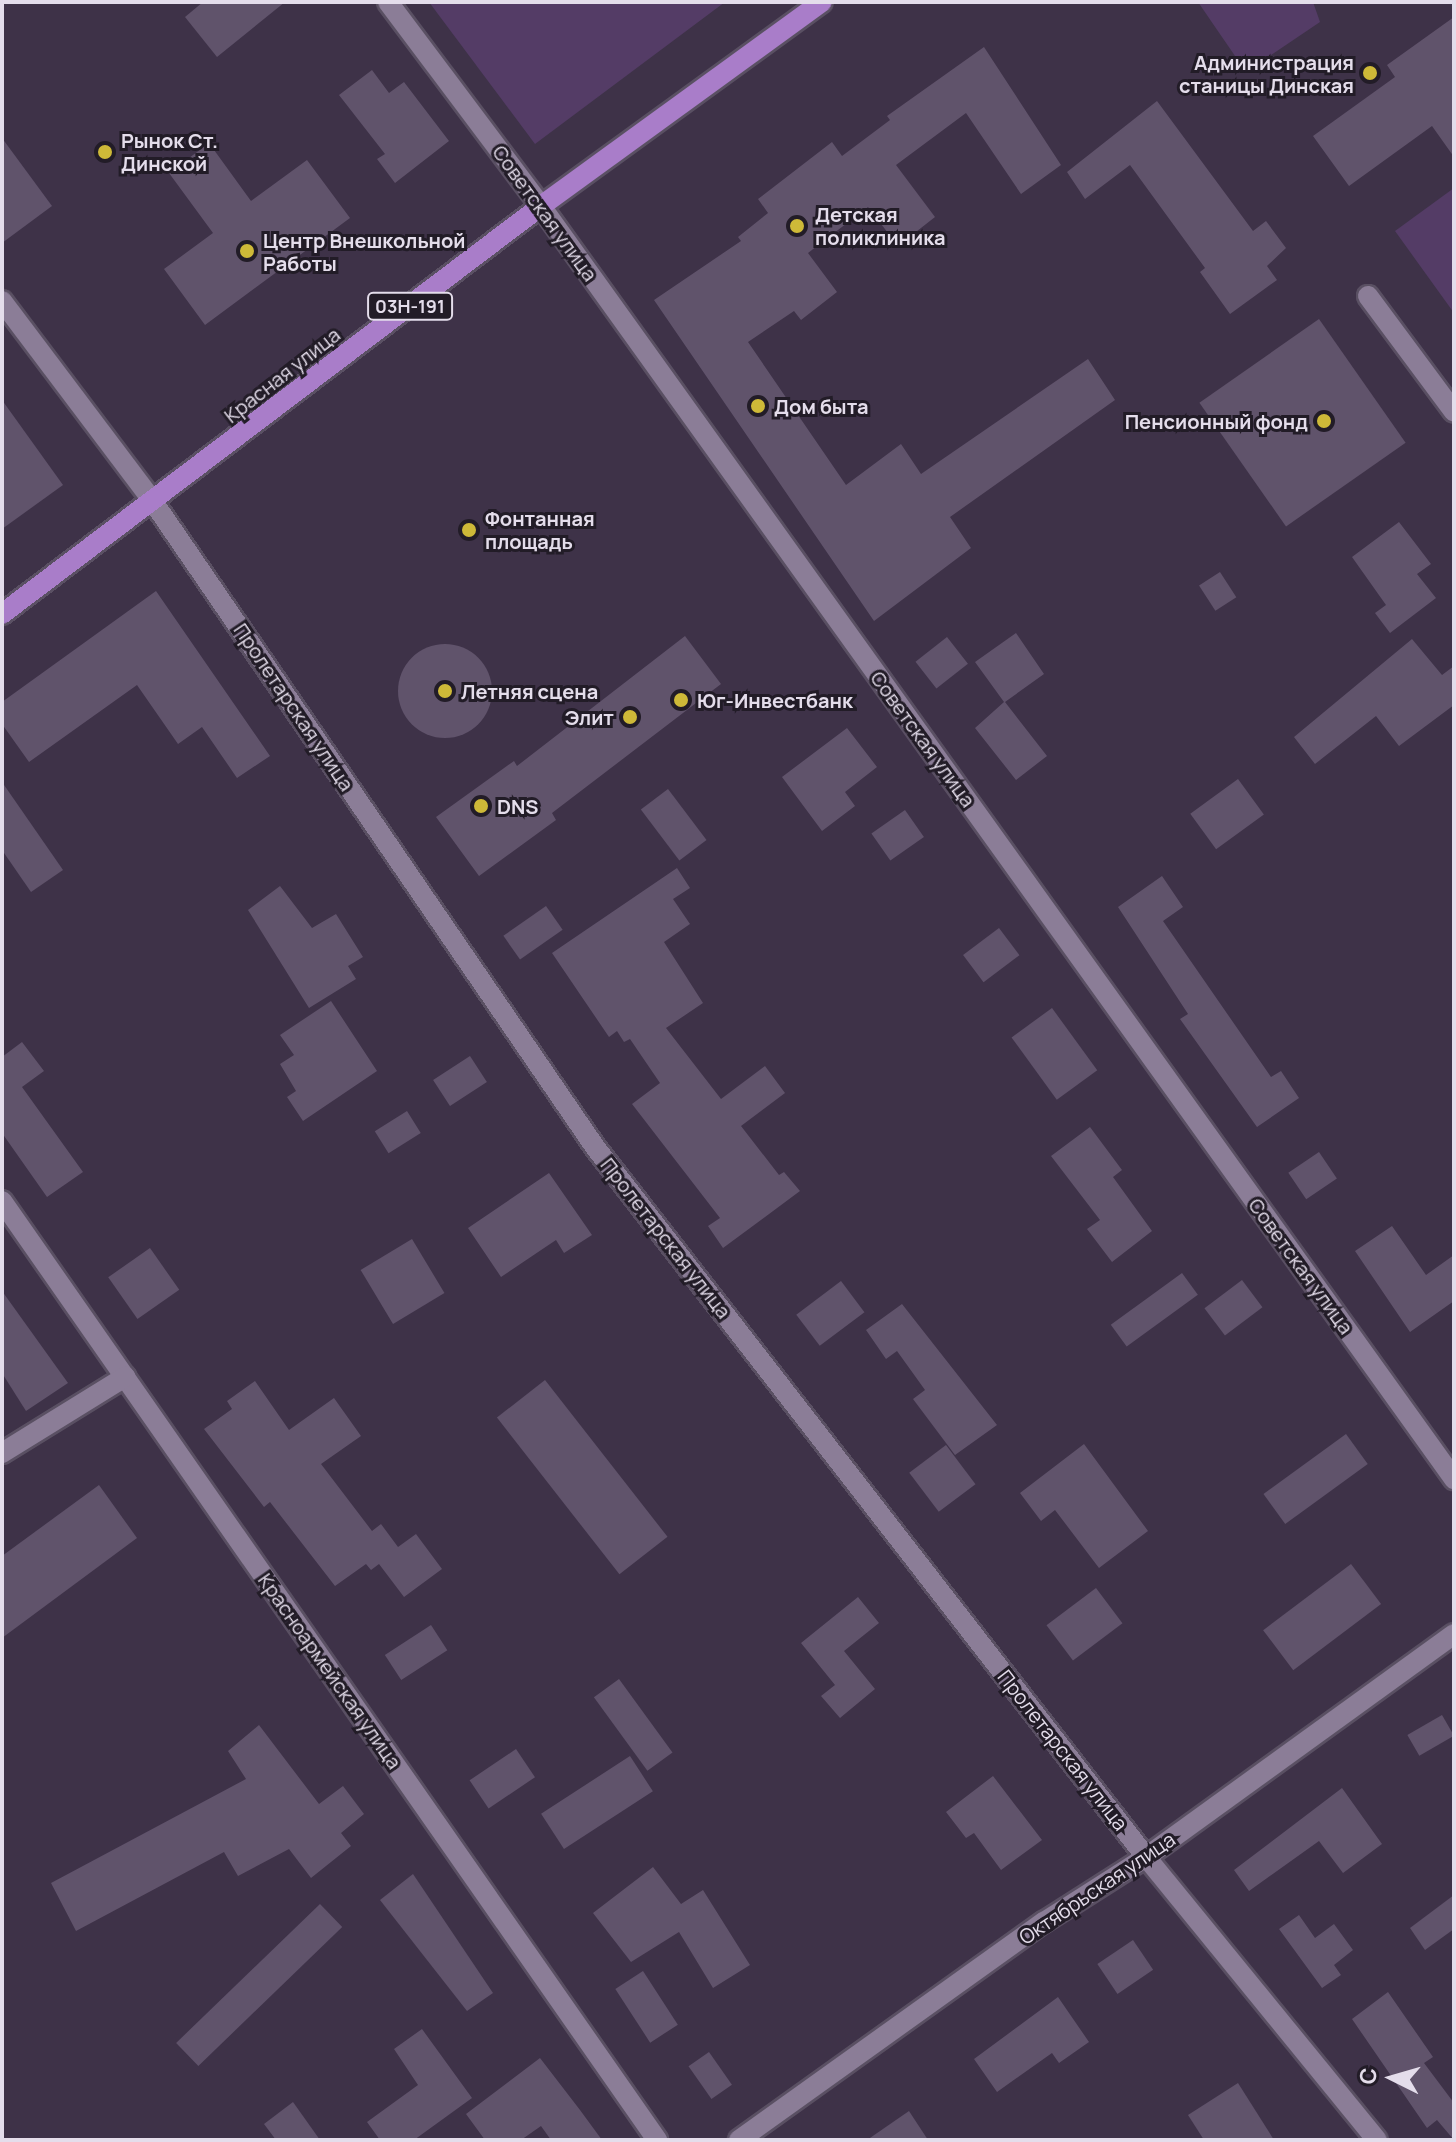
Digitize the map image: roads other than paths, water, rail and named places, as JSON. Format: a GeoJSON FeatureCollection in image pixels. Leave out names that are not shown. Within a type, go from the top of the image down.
{"type":"FeatureCollection","features":[{"type":"Feature","properties":{"kind":"main road","name":"Красная улица"},"geometry":{"type":"LineString","coordinates":[[2,614],[154,503],[541,206],[822,2]]}},
{"type":"Feature","properties":{"kind":"street","name":"Советская улица"},"geometry":{"type":"LineString","coordinates":[[388,2],[541,206],[1454,1479]]}},
{"type":"Feature","properties":{"kind":"street"},"geometry":{"type":"LineString","coordinates":[[1368,296],[1454,412]]}},
{"type":"Feature","properties":{"kind":"street","name":"Пролетарская улица"},"geometry":{"type":"LineString","coordinates":[[2,301],[154,503],[595,1147],[1146,1857],[1377,2140]]}},
{"type":"Feature","properties":{"kind":"street","name":"Красноармейская улица"},"geometry":{"type":"LineString","coordinates":[[2,1201],[657,2140]]}},
{"type":"Feature","properties":{"kind":"street"},"geometry":{"type":"LineString","coordinates":[[2,1453],[125,1377]]}},
{"type":"Feature","properties":{"kind":"street","name":"Октябрьская улица"},"geometry":{"type":"LineString","coordinates":[[739,2140],[1044,1922],[1146,1857],[1454,1634]]}},
{"type":"Feature","properties":{"kind":"place","name":"Администрация станицы Динская"},"geometry":{"type":"Point","coordinates":[1370,73]}},
{"type":"Feature","properties":{"kind":"place","name":"Рынок Ст. Динской"},"geometry":{"type":"Point","coordinates":[105,152]}},
{"type":"Feature","properties":{"kind":"place","name":"Детская поликлиника"},"geometry":{"type":"Point","coordinates":[797,226]}},
{"type":"Feature","properties":{"kind":"place","name":"Центр Внешкольной Работы"},"geometry":{"type":"Point","coordinates":[247,251]}},
{"type":"Feature","properties":{"kind":"place","name":"Дом быта"},"geometry":{"type":"Point","coordinates":[758,406]}},
{"type":"Feature","properties":{"kind":"place","name":"Пенсионный фонд"},"geometry":{"type":"Point","coordinates":[1324,421]}},
{"type":"Feature","properties":{"kind":"place","name":"Фонтанная площадь"},"geometry":{"type":"Point","coordinates":[469,530]}},
{"type":"Feature","properties":{"kind":"place","name":"Летняя сцена"},"geometry":{"type":"Point","coordinates":[445,691]}},
{"type":"Feature","properties":{"kind":"place","name":"Юг-Инвестбанк"},"geometry":{"type":"Point","coordinates":[681,700]}},
{"type":"Feature","properties":{"kind":"place","name":"Элит"},"geometry":{"type":"Point","coordinates":[630,717]}},
{"type":"Feature","properties":{"kind":"place","name":"DNS"},"geometry":{"type":"Point","coordinates":[481,806]}}]}
